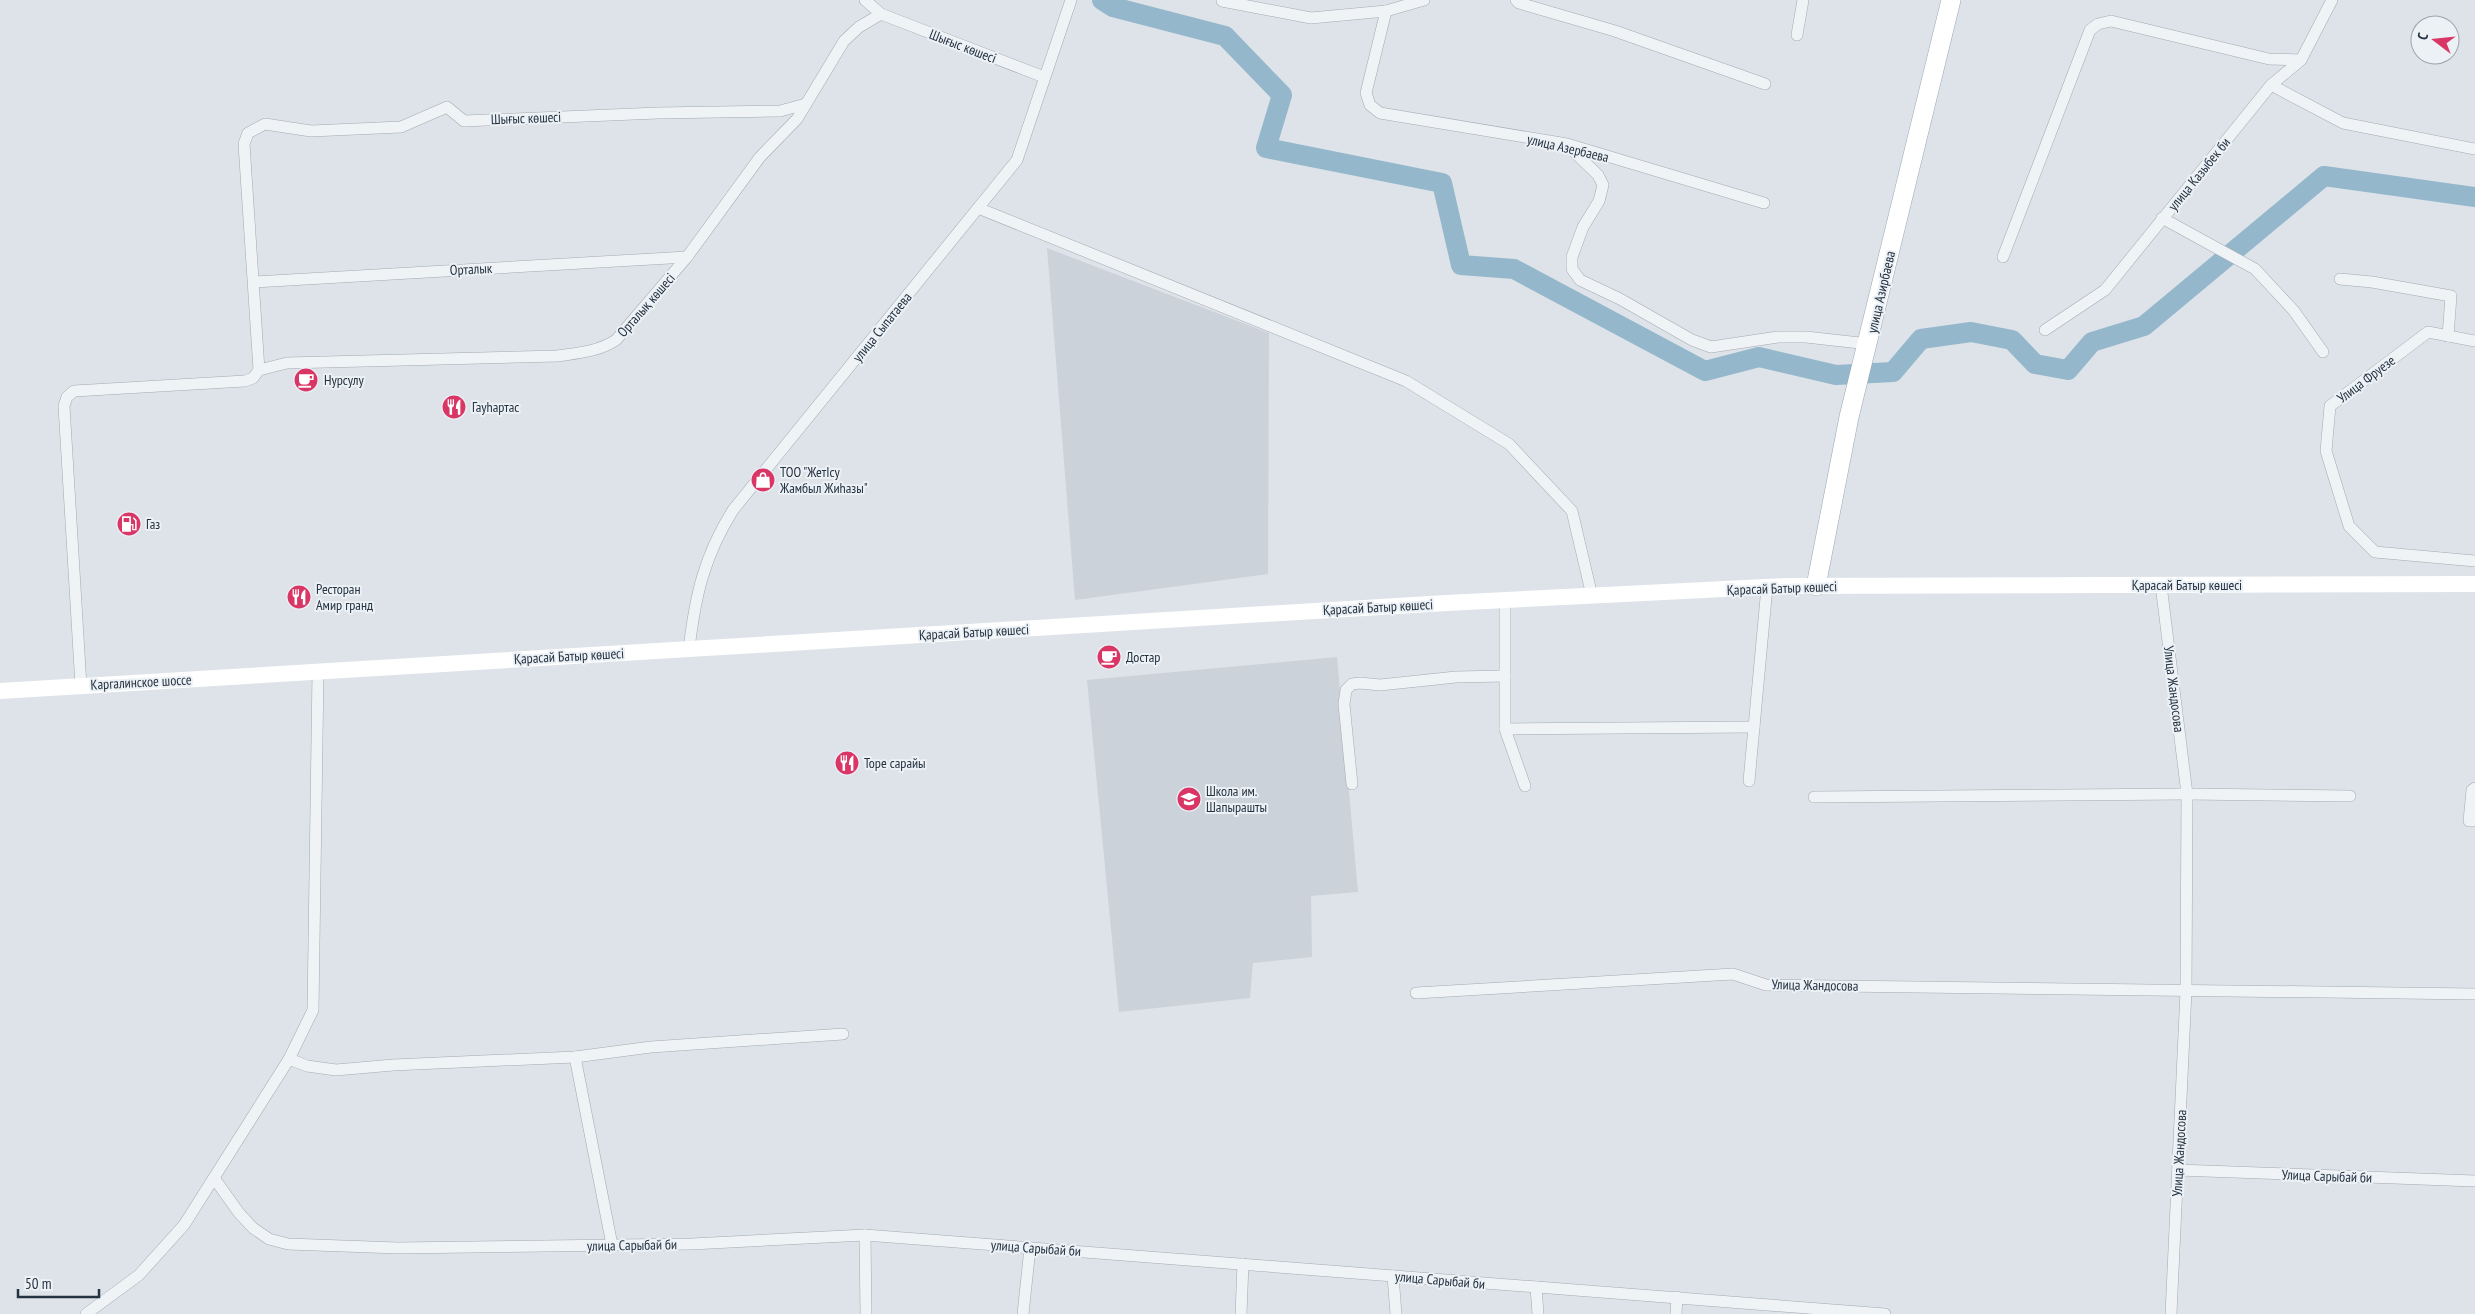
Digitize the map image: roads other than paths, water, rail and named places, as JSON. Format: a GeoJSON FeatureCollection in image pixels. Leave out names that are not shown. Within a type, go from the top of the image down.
{"type":"FeatureCollection","features":[{"type":"Feature","properties":{"kind":"main road","name":"улица Азирбаева"},"geometry":{"type":"LineString","coordinates":[[1816,586],[1849,418],[1951,0]]}},
{"type":"Feature","properties":{"kind":"main road","name":"Қарасай Батыр көшесі"},"geometry":{"type":"LineString","coordinates":[[282,674],[1505,600],[1767,587],[2475,584]]}},
{"type":"Feature","properties":{"kind":"main road","name":"Каргалинское шоссе"},"geometry":{"type":"LineString","coordinates":[[0,691],[282,674]]}},
{"type":"Feature","properties":{"kind":"street"},"geometry":{"type":"LineString","coordinates":[[865,0],[881,14]]}},
{"type":"Feature","properties":{"kind":"street","name":"улица Сыпатаева"},"geometry":{"type":"LineString","coordinates":[[689,649],[694,600],[715,538],[733,510],[1017,160],[1071,0]]}},
{"type":"Feature","properties":{"kind":"street"},"geometry":{"type":"LineString","coordinates":[[1222,1],[1311,18],[1386,11],[1424,0]]}},
{"type":"Feature","properties":{"kind":"street"},"geometry":{"type":"LineString","coordinates":[[1516,0],[1614,31],[1764,84]]}},
{"type":"Feature","properties":{"kind":"street"},"geometry":{"type":"LineString","coordinates":[[1797,35],[1803,0]]}},
{"type":"Feature","properties":{"kind":"street","name":"улица Казыбек би"},"geometry":{"type":"LineString","coordinates":[[2045,330],[2106,290],[2162,218],[2271,85],[2301,60],[2332,0]]}},
{"type":"Feature","properties":{"kind":"street","name":"улица Азербаева"},"geometry":{"type":"LineString","coordinates":[[1386,11],[1366,93],[1370,105],[1380,113],[1567,144],[1764,203]]}},
{"type":"Feature","properties":{"kind":"street","name":"Шығыс көшесі"},"geometry":{"type":"LineString","coordinates":[[881,14],[1044,77]]}},
{"type":"Feature","properties":{"kind":"street","name":"Орталық көшесі"},"geometry":{"type":"LineString","coordinates":[[81,686],[64,406],[67,397],[74,391],[245,381],[253,378],[259,370],[287,364],[538,356],[587,352],[616,340],[687,257],[744,177],[760,158],[787,132],[844,42],[859,27],[881,14]]}},
{"type":"Feature","properties":{"kind":"street"},"geometry":{"type":"LineString","coordinates":[[2003,257],[2090,30],[2098,24],[2111,22],[2269,59],[2301,60]]}},
{"type":"Feature","properties":{"kind":"street"},"geometry":{"type":"LineString","coordinates":[[2271,85],[2343,123],[2475,149]]}},
{"type":"Feature","properties":{"kind":"street","name":"Шығыс көшесі"},"geometry":{"type":"LineString","coordinates":[[254,282],[244,144],[248,133],[266,124],[310,131],[376,130],[401,127],[447,107],[464,121],[658,113],[780,111],[806,104]]}},
{"type":"Feature","properties":{"kind":"street"},"geometry":{"type":"LineString","coordinates":[[1567,144],[1598,175],[1603,185],[1599,201],[1583,227],[1572,257],[1572,269],[1580,280],[1647,313],[1692,340],[1711,346],[1806,336],[1867,350]]}},
{"type":"Feature","properties":{"kind":"street"},"geometry":{"type":"LineString","coordinates":[[978,208],[1406,381],[1508,444],[1572,511],[1592,596]]}},
{"type":"Feature","properties":{"kind":"street"},"geometry":{"type":"LineString","coordinates":[[2162,218],[2255,269],[2294,311],[2323,352]]}},
{"type":"Feature","properties":{"kind":"street","name":"Орталык"},"geometry":{"type":"LineString","coordinates":[[254,282],[687,257]]}},
{"type":"Feature","properties":{"kind":"street"},"geometry":{"type":"LineString","coordinates":[[2340,279],[2372,282],[2451,296],[2448,336]]}},
{"type":"Feature","properties":{"kind":"street"},"geometry":{"type":"LineString","coordinates":[[254,282],[259,370]]}},
{"type":"Feature","properties":{"kind":"street","name":"Улица Фруезе"},"geometry":{"type":"LineString","coordinates":[[2475,342],[2428,332],[2330,406],[2326,451],[2348,526],[2375,552],[2475,561]]}},
{"type":"Feature","properties":{"kind":"street","name":"Улица Жандосова"},"geometry":{"type":"LineString","coordinates":[[2160,585],[2187,794],[2186,991],[2170,1314]]}},
{"type":"Feature","properties":{"kind":"street"},"geometry":{"type":"LineString","coordinates":[[1749,781],[1767,587]]}},
{"type":"Feature","properties":{"kind":"street"},"geometry":{"type":"LineString","coordinates":[[1505,600],[1505,729],[1525,786]]}},
{"type":"Feature","properties":{"kind":"street"},"geometry":{"type":"LineString","coordinates":[[86,1314],[139,1275],[184,1225],[289,1059],[313,1010],[315,984],[318,672]]}},
{"type":"Feature","properties":{"kind":"street"},"geometry":{"type":"LineString","coordinates":[[1352,784],[1344,704],[1346,690],[1352,684],[1380,685],[1456,677],[1505,676]]}},
{"type":"Feature","properties":{"kind":"street"},"geometry":{"type":"LineString","coordinates":[[1505,729],[1754,727]]}},
{"type":"Feature","properties":{"kind":"street"},"geometry":{"type":"LineString","coordinates":[[2475,788],[2472,790],[2469,820],[2475,821]]}},
{"type":"Feature","properties":{"kind":"street"},"geometry":{"type":"LineString","coordinates":[[1814,798],[2187,794],[2350,796]]}},
{"type":"Feature","properties":{"kind":"street","name":"Улица Жандосова"},"geometry":{"type":"LineString","coordinates":[[1416,993],[1733,974],[1766,985],[2023,986],[2186,991],[2475,994]]}},
{"type":"Feature","properties":{"kind":"street"},"geometry":{"type":"LineString","coordinates":[[289,1059],[307,1066],[336,1070],[393,1065],[575,1057],[651,1046],[843,1034]]}},
{"type":"Feature","properties":{"kind":"street"},"geometry":{"type":"LineString","coordinates":[[575,1057],[612,1245]]}},
{"type":"Feature","properties":{"kind":"street","name":"Улица Сарыбай би"},"geometry":{"type":"LineString","coordinates":[[2178,1170],[2475,1181]]}},
{"type":"Feature","properties":{"kind":"street","name":"улица Сарыбай би"},"geometry":{"type":"LineString","coordinates":[[214,1178],[239,1213],[253,1228],[269,1239],[288,1244],[398,1248],[692,1244],[865,1235],[1886,1314]]}},
{"type":"Feature","properties":{"kind":"street"},"geometry":{"type":"LineString","coordinates":[[865,1235],[866,1314]]}},
{"type":"Feature","properties":{"kind":"street"},"geometry":{"type":"LineString","coordinates":[[1023,1314],[1030,1248]]}},
{"type":"Feature","properties":{"kind":"street"},"geometry":{"type":"LineString","coordinates":[[1241,1314],[1243,1264]]}},
{"type":"Feature","properties":{"kind":"street"},"geometry":{"type":"LineString","coordinates":[[1394,1276],[1396,1314]]}},
{"type":"Feature","properties":{"kind":"street"},"geometry":{"type":"LineString","coordinates":[[1536,1287],[1538,1314]]}},
{"type":"Feature","properties":{"kind":"street"},"geometry":{"type":"LineString","coordinates":[[1676,1314],[1678,1297]]}},
{"type":"Feature","properties":{"kind":"waterway"},"geometry":{"type":"LineString","coordinates":[[1102,0],[1113,7],[1225,36],[1282,95],[1266,148],[1442,183],[1461,265],[1514,269],[1705,371],[1759,357],[1836,375],[1893,372],[1921,339],[1971,332],[2012,340],[2035,364],[2068,370],[2092,342],[2144,326],[2324,176],[2475,197]]}},
{"type":"Feature","properties":{"kind":"place","name":"Нурсулу"},"geometry":{"type":"Point","coordinates":[306,380]}},
{"type":"Feature","properties":{"kind":"place","name":"Гауhартас"},"geometry":{"type":"Point","coordinates":[454,407]}},
{"type":"Feature","properties":{"kind":"place","name":"ТОО \"ЖетIсу Жамбыл Жиhазы\""},"geometry":{"type":"Point","coordinates":[763,480]}},
{"type":"Feature","properties":{"kind":"place","name":"Газ"},"geometry":{"type":"Point","coordinates":[129,524]}},
{"type":"Feature","properties":{"kind":"place","name":"Ресторан Амир гранд"},"geometry":{"type":"Point","coordinates":[299,597]}},
{"type":"Feature","properties":{"kind":"place","name":"Достар"},"geometry":{"type":"Point","coordinates":[1109,657]}},
{"type":"Feature","properties":{"kind":"place","name":"Торе сарайы"},"geometry":{"type":"Point","coordinates":[847,763]}},
{"type":"Feature","properties":{"kind":"place","name":"Школа им. Шапырашты"},"geometry":{"type":"Point","coordinates":[1189,799]}}]}
